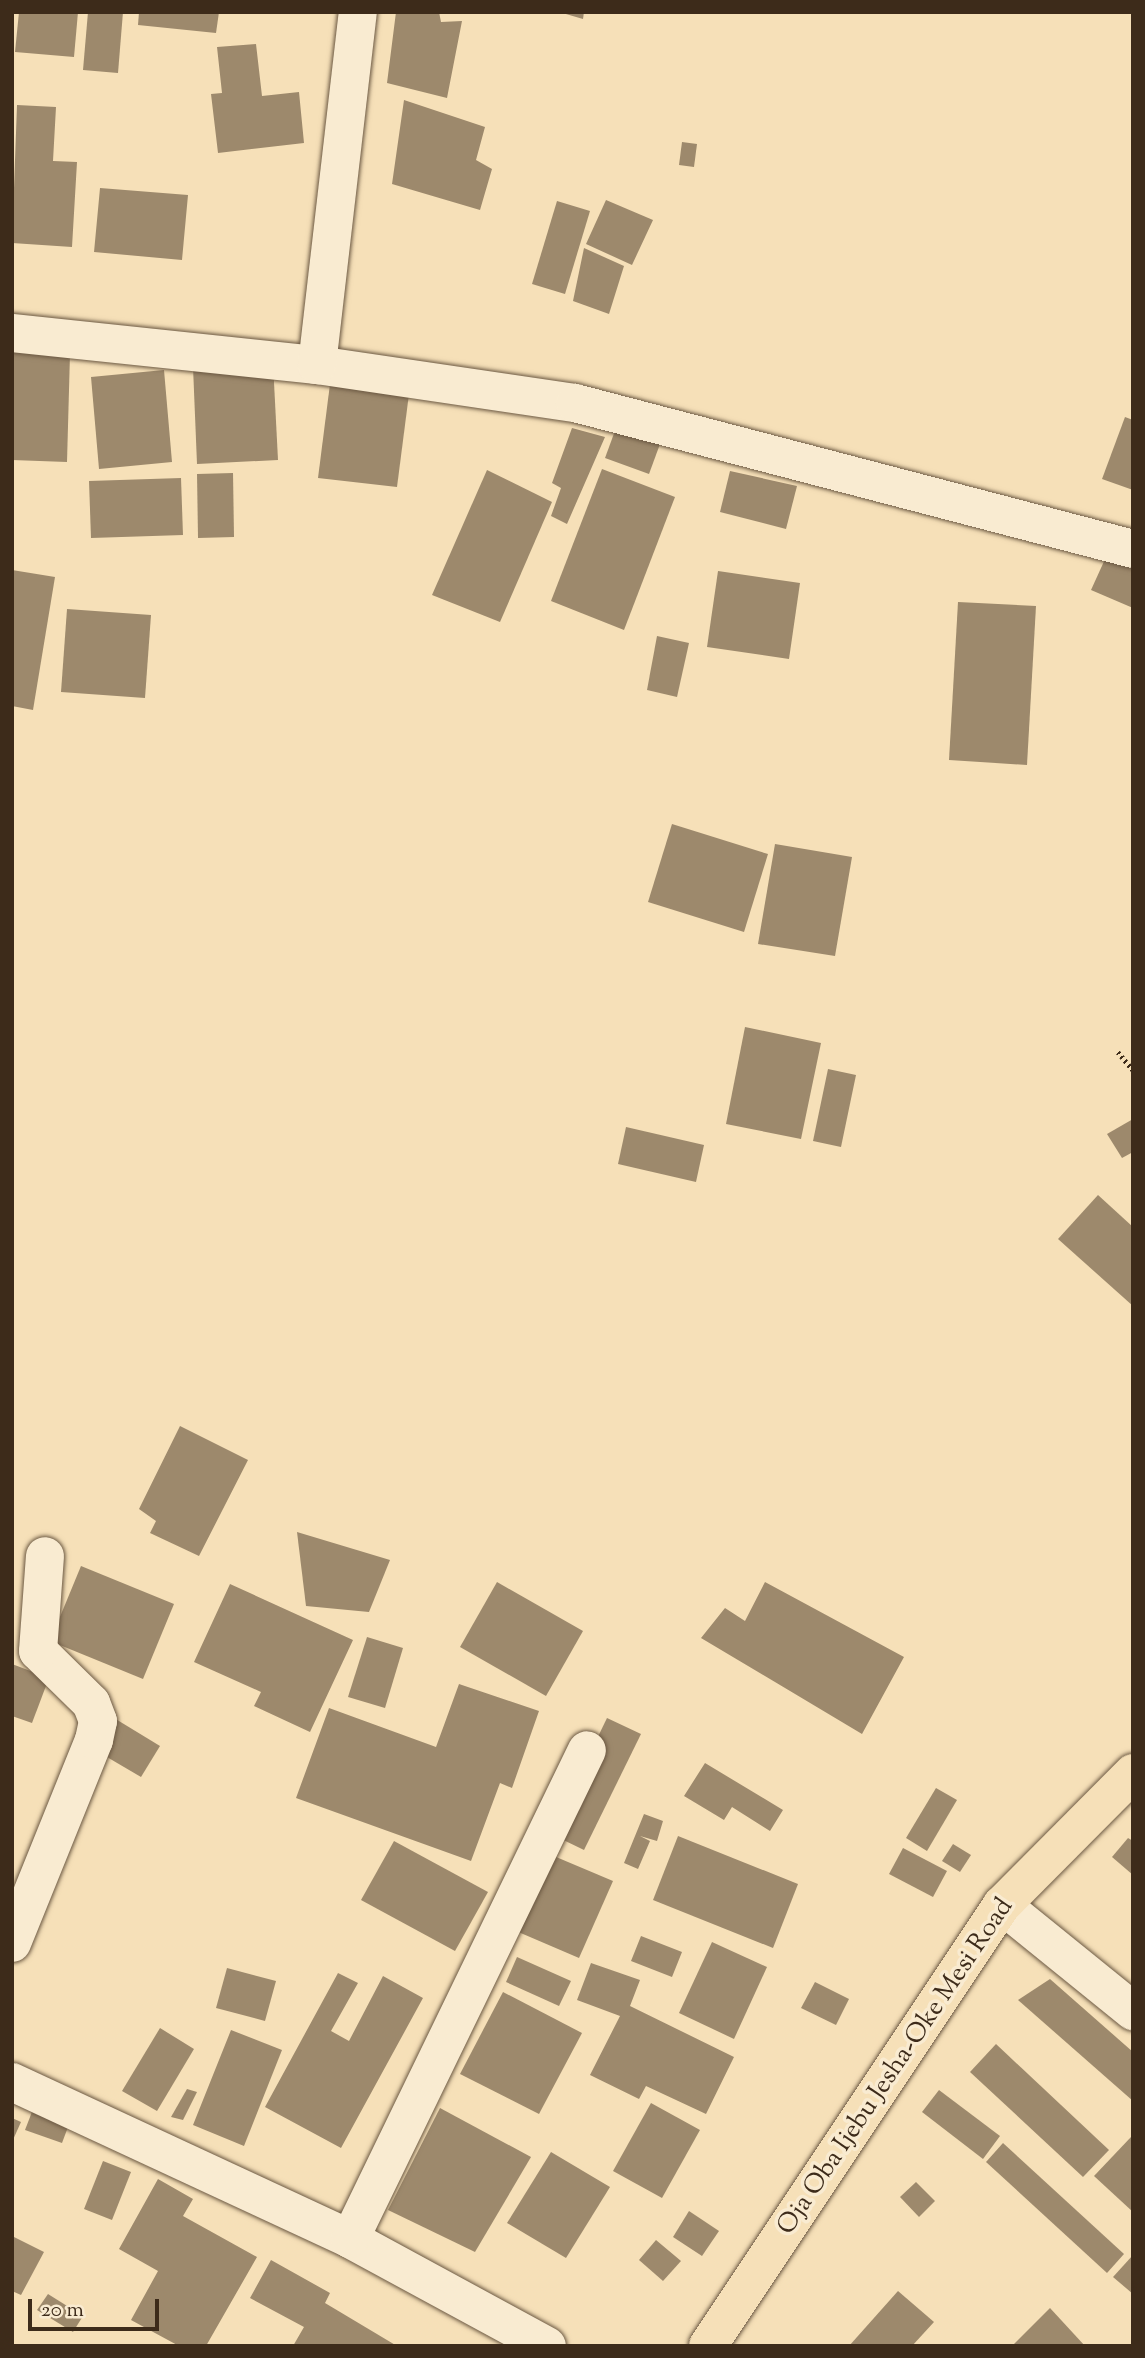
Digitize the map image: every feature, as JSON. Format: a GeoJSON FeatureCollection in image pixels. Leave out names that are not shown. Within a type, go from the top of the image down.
{"type":"FeatureCollection","features":[{"type":"Feature","properties":{"kind":"main road","name":"Oja Oba Ijebu Jesha-Oke Mesi Road"},"geometry":{"type":"LineString","coordinates":[[708,2346],[1002,1905],[1133,1773]]}},
{"type":"Feature","properties":{"kind":"street"},"geometry":{"type":"LineString","coordinates":[[317,365],[358,12]]}},
{"type":"Feature","properties":{"kind":"street"},"geometry":{"type":"LineString","coordinates":[[12,333],[317,365],[575,403],[1133,549]]}},
{"type":"Feature","properties":{"kind":"street"},"geometry":{"type":"LineString","coordinates":[[12,1943],[94,1740],[98,1721],[91,1703],[38,1651],[45,1556]]}},
{"type":"Feature","properties":{"kind":"street"},"geometry":{"type":"LineString","coordinates":[[350,2239],[587,1751]]}},
{"type":"Feature","properties":{"kind":"street"},"geometry":{"type":"LineString","coordinates":[[1002,1905],[1133,2011]]}},
{"type":"Feature","properties":{"kind":"street"},"geometry":{"type":"LineString","coordinates":[[12,2082],[350,2239],[547,2346]]}},
{"type":"Feature","properties":{"kind":"path"},"geometry":{"type":"LineString","coordinates":[[1118,1052],[1133,1070]]}},
{"type":"Feature","properties":{"kind":"building"},"geometry":{"type":"Polygon","coordinates":[[[19,12],[78,12],[74,57],[15,52],[19,12]]]}},
{"type":"Feature","properties":{"kind":"building"},"geometry":{"type":"Polygon","coordinates":[[[88,12],[123,12],[118,73],[83,70],[88,12]]]}},
{"type":"Feature","properties":{"kind":"building"},"geometry":{"type":"Polygon","coordinates":[[[139,12],[219,12],[216,33],[138,25],[139,12]]]}},
{"type":"Feature","properties":{"kind":"building"},"geometry":{"type":"Polygon","coordinates":[[[396,12],[439,12],[441,22],[462,21],[447,98],[387,83],[396,12]]]}},
{"type":"Feature","properties":{"kind":"building"},"geometry":{"type":"Polygon","coordinates":[[[559,12],[584,12],[583,19],[559,12]]]}},
{"type":"Feature","properties":{"kind":"building"},"geometry":{"type":"Polygon","coordinates":[[[256,44],[262,96],[299,92],[304,143],[218,153],[211,94],[222,93],[217,47],[256,44]]]}},
{"type":"Feature","properties":{"kind":"building"},"geometry":{"type":"Polygon","coordinates":[[[404,100],[485,127],[476,160],[492,169],[480,210],[392,184],[404,100]]]}},
{"type":"Feature","properties":{"kind":"building"},"geometry":{"type":"Polygon","coordinates":[[[17,105],[56,107],[53,161],[77,162],[72,247],[12,243],[17,105]]]}},
{"type":"Feature","properties":{"kind":"building"},"geometry":{"type":"Polygon","coordinates":[[[682,142],[697,144],[694,167],[679,165],[682,142]]]}},
{"type":"Feature","properties":{"kind":"building"},"geometry":{"type":"Polygon","coordinates":[[[100,188],[188,195],[182,260],[94,252],[100,188]]]}},
{"type":"Feature","properties":{"kind":"building"},"geometry":{"type":"Polygon","coordinates":[[[606,200],[653,220],[632,265],[586,244],[606,200]]]}},
{"type":"Feature","properties":{"kind":"building"},"geometry":{"type":"Polygon","coordinates":[[[557,201],[590,211],[565,294],[532,284],[557,201]]]}},
{"type":"Feature","properties":{"kind":"building"},"geometry":{"type":"Polygon","coordinates":[[[584,248],[624,266],[609,314],[573,301],[584,248]]]}},
{"type":"Feature","properties":{"kind":"building"},"geometry":{"type":"Polygon","coordinates":[[[12,352],[70,354],[67,462],[12,460],[12,352]]]}},
{"type":"Feature","properties":{"kind":"building"},"geometry":{"type":"Polygon","coordinates":[[[273,363],[278,460],[197,464],[193,367],[273,363]]]}},
{"type":"Feature","properties":{"kind":"building"},"geometry":{"type":"Polygon","coordinates":[[[164,370],[172,462],[99,469],[91,377],[164,370]]]}},
{"type":"Feature","properties":{"kind":"building"},"geometry":{"type":"Polygon","coordinates":[[[330,384],[409,394],[397,487],[318,478],[330,384]]]}},
{"type":"Feature","properties":{"kind":"building"},"geometry":{"type":"Polygon","coordinates":[[[1125,417],[1133,420],[1133,490],[1102,479],[1125,417]]]}},
{"type":"Feature","properties":{"kind":"building"},"geometry":{"type":"Polygon","coordinates":[[[572,428],[605,437],[567,524],[551,516],[561,488],[552,483],[572,428]]]}},
{"type":"Feature","properties":{"kind":"building"},"geometry":{"type":"Polygon","coordinates":[[[616,428],[660,444],[649,474],[605,458],[616,428]]]}},
{"type":"Feature","properties":{"kind":"building"},"geometry":{"type":"Polygon","coordinates":[[[602,469],[675,497],[624,630],[551,601],[602,469]]]}},
{"type":"Feature","properties":{"kind":"building"},"geometry":{"type":"Polygon","coordinates":[[[487,470],[552,502],[500,622],[432,595],[487,470]]]}},
{"type":"Feature","properties":{"kind":"building"},"geometry":{"type":"Polygon","coordinates":[[[730,471],[797,486],[786,529],[720,512],[730,471]]]}},
{"type":"Feature","properties":{"kind":"building"},"geometry":{"type":"Polygon","coordinates":[[[233,473],[234,537],[198,538],[197,474],[233,473]]]}},
{"type":"Feature","properties":{"kind":"building"},"geometry":{"type":"Polygon","coordinates":[[[181,478],[183,535],[91,538],[89,481],[181,478]]]}},
{"type":"Feature","properties":{"kind":"building"},"geometry":{"type":"Polygon","coordinates":[[[1106,557],[1133,569],[1133,608],[1091,590],[1106,557]]]}},
{"type":"Feature","properties":{"kind":"building"},"geometry":{"type":"Polygon","coordinates":[[[12,570],[55,577],[33,710],[12,706],[12,570]]]}},
{"type":"Feature","properties":{"kind":"building"},"geometry":{"type":"Polygon","coordinates":[[[718,571],[800,583],[789,659],[707,647],[718,571]]]}},
{"type":"Feature","properties":{"kind":"building"},"geometry":{"type":"Polygon","coordinates":[[[958,602],[1036,606],[1027,765],[949,760],[958,602]]]}},
{"type":"Feature","properties":{"kind":"building"},"geometry":{"type":"Polygon","coordinates":[[[67,609],[151,615],[145,698],[61,692],[67,609]]]}},
{"type":"Feature","properties":{"kind":"building"},"geometry":{"type":"Polygon","coordinates":[[[657,636],[689,643],[677,697],[647,690],[657,636]]]}},
{"type":"Feature","properties":{"kind":"building"},"geometry":{"type":"Polygon","coordinates":[[[672,824],[768,854],[744,932],[648,902],[672,824]]]}},
{"type":"Feature","properties":{"kind":"building"},"geometry":{"type":"Polygon","coordinates":[[[775,844],[852,857],[835,956],[758,944],[775,844]]]}},
{"type":"Feature","properties":{"kind":"building"},"geometry":{"type":"Polygon","coordinates":[[[745,1027],[821,1043],[801,1139],[726,1124],[745,1027]]]}},
{"type":"Feature","properties":{"kind":"building"},"geometry":{"type":"Polygon","coordinates":[[[828,1069],[856,1075],[841,1147],[813,1141],[828,1069]]]}},
{"type":"Feature","properties":{"kind":"building"},"geometry":{"type":"Polygon","coordinates":[[[1133,1119],[1133,1152],[1122,1158],[1107,1134],[1133,1119]]]}},
{"type":"Feature","properties":{"kind":"building"},"geometry":{"type":"Polygon","coordinates":[[[626,1127],[704,1145],[696,1182],[618,1164],[626,1127]]]}},
{"type":"Feature","properties":{"kind":"building"},"geometry":{"type":"Polygon","coordinates":[[[1098,1195],[1133,1227],[1133,1306],[1058,1239],[1098,1195]]]}},
{"type":"Feature","properties":{"kind":"building"},"geometry":{"type":"Polygon","coordinates":[[[180,1426],[248,1460],[199,1556],[150,1533],[156,1521],[139,1509],[180,1426]]]}},
{"type":"Feature","properties":{"kind":"building"},"geometry":{"type":"Polygon","coordinates":[[[297,1532],[390,1560],[369,1612],[306,1606],[297,1532]]]}},
{"type":"Feature","properties":{"kind":"building"},"geometry":{"type":"Polygon","coordinates":[[[81,1566],[174,1604],[143,1679],[50,1641],[81,1566]]]}},
{"type":"Feature","properties":{"kind":"building"},"geometry":{"type":"Polygon","coordinates":[[[497,1582],[583,1631],[546,1696],[460,1647],[497,1582]]]}},
{"type":"Feature","properties":{"kind":"building"},"geometry":{"type":"Polygon","coordinates":[[[765,1582],[904,1657],[862,1734],[701,1638],[725,1608],[745,1621],[765,1582]]]}},
{"type":"Feature","properties":{"kind":"building"},"geometry":{"type":"Polygon","coordinates":[[[230,1584],[353,1640],[310,1732],[254,1706],[261,1692],[194,1662],[230,1584]]]}},
{"type":"Feature","properties":{"kind":"building"},"geometry":{"type":"Polygon","coordinates":[[[367,1637],[403,1648],[385,1708],[348,1697],[367,1637]]]}},
{"type":"Feature","properties":{"kind":"building"},"geometry":{"type":"Polygon","coordinates":[[[12,1664],[49,1678],[32,1723],[12,1716],[12,1664]]]}},
{"type":"Feature","properties":{"kind":"building"},"geometry":{"type":"Polygon","coordinates":[[[459,1684],[539,1711],[512,1788],[500,1783],[471,1861],[296,1798],[329,1708],[436,1747],[459,1684]]]}},
{"type":"Feature","properties":{"kind":"building"},"geometry":{"type":"Polygon","coordinates":[[[114,1718],[160,1746],[141,1777],[95,1750],[114,1718]]]}},
{"type":"Feature","properties":{"kind":"building"},"geometry":{"type":"Polygon","coordinates":[[[607,1718],[641,1734],[584,1850],[551,1834],[607,1718]]]}},
{"type":"Feature","properties":{"kind":"building"},"geometry":{"type":"Polygon","coordinates":[[[705,1763],[783,1810],[770,1831],[732,1807],[724,1820],[684,1796],[705,1763]]]}},
{"type":"Feature","properties":{"kind":"building"},"geometry":{"type":"Polygon","coordinates":[[[936,1788],[957,1800],[927,1851],[906,1838],[936,1788]]]}},
{"type":"Feature","properties":{"kind":"building"},"geometry":{"type":"Polygon","coordinates":[[[644,1814],[663,1821],[657,1841],[640,1836],[650,1841],[638,1869],[624,1863],[644,1814]]]}},
{"type":"Feature","properties":{"kind":"building"},"geometry":{"type":"Polygon","coordinates":[[[678,1836],[798,1884],[773,1948],[653,1900],[678,1836]]]}},
{"type":"Feature","properties":{"kind":"building"},"geometry":{"type":"Polygon","coordinates":[[[1128,1838],[1133,1841],[1133,1875],[1112,1857],[1128,1838]]]}},
{"type":"Feature","properties":{"kind":"building"},"geometry":{"type":"Polygon","coordinates":[[[394,1841],[488,1892],[455,1951],[361,1900],[394,1841]]]}},
{"type":"Feature","properties":{"kind":"building"},"geometry":{"type":"Polygon","coordinates":[[[953,1844],[971,1855],[960,1872],[942,1861],[953,1844]]]}},
{"type":"Feature","properties":{"kind":"building"},"geometry":{"type":"Polygon","coordinates":[[[903,1848],[947,1871],[933,1897],[889,1874],[903,1848]]]}},
{"type":"Feature","properties":{"kind":"building"},"geometry":{"type":"Polygon","coordinates":[[[549,1854],[613,1881],[579,1958],[516,1931],[549,1854]]]}},
{"type":"Feature","properties":{"kind":"building"},"geometry":{"type":"Polygon","coordinates":[[[641,1936],[682,1952],[672,1977],[631,1961],[641,1936]]]}},
{"type":"Feature","properties":{"kind":"building"},"geometry":{"type":"Polygon","coordinates":[[[712,1942],[767,1967],[734,2039],[679,2013],[712,1942]]]}},
{"type":"Feature","properties":{"kind":"building"},"geometry":{"type":"Polygon","coordinates":[[[517,1957],[571,1981],[559,2006],[506,1982],[517,1957]]]}},
{"type":"Feature","properties":{"kind":"building"},"geometry":{"type":"Polygon","coordinates":[[[591,1963],[640,1980],[630,2006],[734,2057],[706,2114],[646,2086],[639,2099],[590,2075],[620,2016],[577,2000],[591,1963]]]}},
{"type":"Feature","properties":{"kind":"building"},"geometry":{"type":"Polygon","coordinates":[[[227,1968],[276,1981],[265,2021],[216,2008],[227,1968]]]}},
{"type":"Feature","properties":{"kind":"building"},"geometry":{"type":"Polygon","coordinates":[[[338,1973],[358,1983],[331,2031],[349,2041],[383,1976],[423,1998],[341,2148],[265,2107],[338,1973]]]}},
{"type":"Feature","properties":{"kind":"building"},"geometry":{"type":"Polygon","coordinates":[[[1050,1979],[1133,2052],[1133,2101],[1018,2000],[1050,1979]]]}},
{"type":"Feature","properties":{"kind":"building"},"geometry":{"type":"Polygon","coordinates":[[[815,1982],[849,1999],[836,2025],[801,2008],[815,1982]]]}},
{"type":"Feature","properties":{"kind":"building"},"geometry":{"type":"Polygon","coordinates":[[[503,1992],[582,2033],[539,2114],[460,2074],[503,1992]]]}},
{"type":"Feature","properties":{"kind":"building"},"geometry":{"type":"Polygon","coordinates":[[[160,2028],[194,2049],[157,2111],[122,2091],[160,2028]]]}},
{"type":"Feature","properties":{"kind":"building"},"geometry":{"type":"Polygon","coordinates":[[[231,2030],[282,2050],[244,2146],[193,2125],[231,2030]]]}},
{"type":"Feature","properties":{"kind":"building"},"geometry":{"type":"Polygon","coordinates":[[[996,2044],[1109,2150],[1083,2177],[970,2072],[996,2044]]]}},
{"type":"Feature","properties":{"kind":"building"},"geometry":{"type":"Polygon","coordinates":[[[187,2089],[197,2092],[183,2120],[171,2117],[187,2089]]]}},
{"type":"Feature","properties":{"kind":"building"},"geometry":{"type":"Polygon","coordinates":[[[939,2090],[1000,2136],[983,2159],[922,2112],[939,2090]]]}},
{"type":"Feature","properties":{"kind":"building"},"geometry":{"type":"Polygon","coordinates":[[[651,2103],[700,2130],[662,2198],[613,2171],[651,2103]]]}},
{"type":"Feature","properties":{"kind":"building"},"geometry":{"type":"Polygon","coordinates":[[[35,2104],[71,2119],[62,2143],[25,2130],[35,2104]]]}},
{"type":"Feature","properties":{"kind":"building"},"geometry":{"type":"Polygon","coordinates":[[[440,2108],[531,2157],[475,2252],[388,2210],[440,2108]]]}},
{"type":"Feature","properties":{"kind":"building"},"geometry":{"type":"Polygon","coordinates":[[[12,2118],[21,2122],[12,2142],[12,2118]]]}},
{"type":"Feature","properties":{"kind":"building"},"geometry":{"type":"Polygon","coordinates":[[[1131,2137],[1133,2139],[1133,2212],[1094,2176],[1131,2137]]]}},
{"type":"Feature","properties":{"kind":"building"},"geometry":{"type":"Polygon","coordinates":[[[1003,2143],[1124,2254],[1107,2273],[986,2162],[1003,2143]]]}},
{"type":"Feature","properties":{"kind":"building"},"geometry":{"type":"Polygon","coordinates":[[[551,2152],[610,2187],[566,2258],[507,2223],[551,2152]]]}},
{"type":"Feature","properties":{"kind":"building"},"geometry":{"type":"Polygon","coordinates":[[[103,2161],[131,2172],[112,2220],[84,2209],[103,2161]]]}},
{"type":"Feature","properties":{"kind":"building"},"geometry":{"type":"Polygon","coordinates":[[[158,2179],[193,2199],[183,2216],[257,2257],[206,2346],[179,2346],[131,2320],[158,2271],[119,2249],[158,2179]]]}},
{"type":"Feature","properties":{"kind":"building"},"geometry":{"type":"Polygon","coordinates":[[[916,2182],[935,2201],[919,2217],[900,2197],[916,2182]]]}},
{"type":"Feature","properties":{"kind":"building"},"geometry":{"type":"Polygon","coordinates":[[[689,2211],[719,2231],[702,2256],[673,2237],[689,2211]]]}},
{"type":"Feature","properties":{"kind":"building"},"geometry":{"type":"Polygon","coordinates":[[[12,2236],[44,2252],[21,2295],[12,2291],[12,2236]]]}},
{"type":"Feature","properties":{"kind":"building"},"geometry":{"type":"Polygon","coordinates":[[[656,2240],[681,2261],[663,2281],[639,2260],[656,2240]]]}},
{"type":"Feature","properties":{"kind":"building"},"geometry":{"type":"Polygon","coordinates":[[[1133,2255],[1133,2294],[1113,2277],[1133,2255]]]}},
{"type":"Feature","properties":{"kind":"building"},"geometry":{"type":"Polygon","coordinates":[[[271,2260],[330,2293],[325,2303],[397,2346],[293,2346],[304,2327],[250,2298],[271,2260]]]}},
{"type":"Feature","properties":{"kind":"building"},"geometry":{"type":"Polygon","coordinates":[[[898,2291],[934,2322],[912,2346],[849,2346],[898,2291]]]}},
{"type":"Feature","properties":{"kind":"building"},"geometry":{"type":"Polygon","coordinates":[[[48,2294],[83,2316],[73,2332],[37,2310],[48,2294]]]}},
{"type":"Feature","properties":{"kind":"building"},"geometry":{"type":"Polygon","coordinates":[[[1050,2308],[1085,2346],[1012,2346],[1050,2308]]]}}]}
